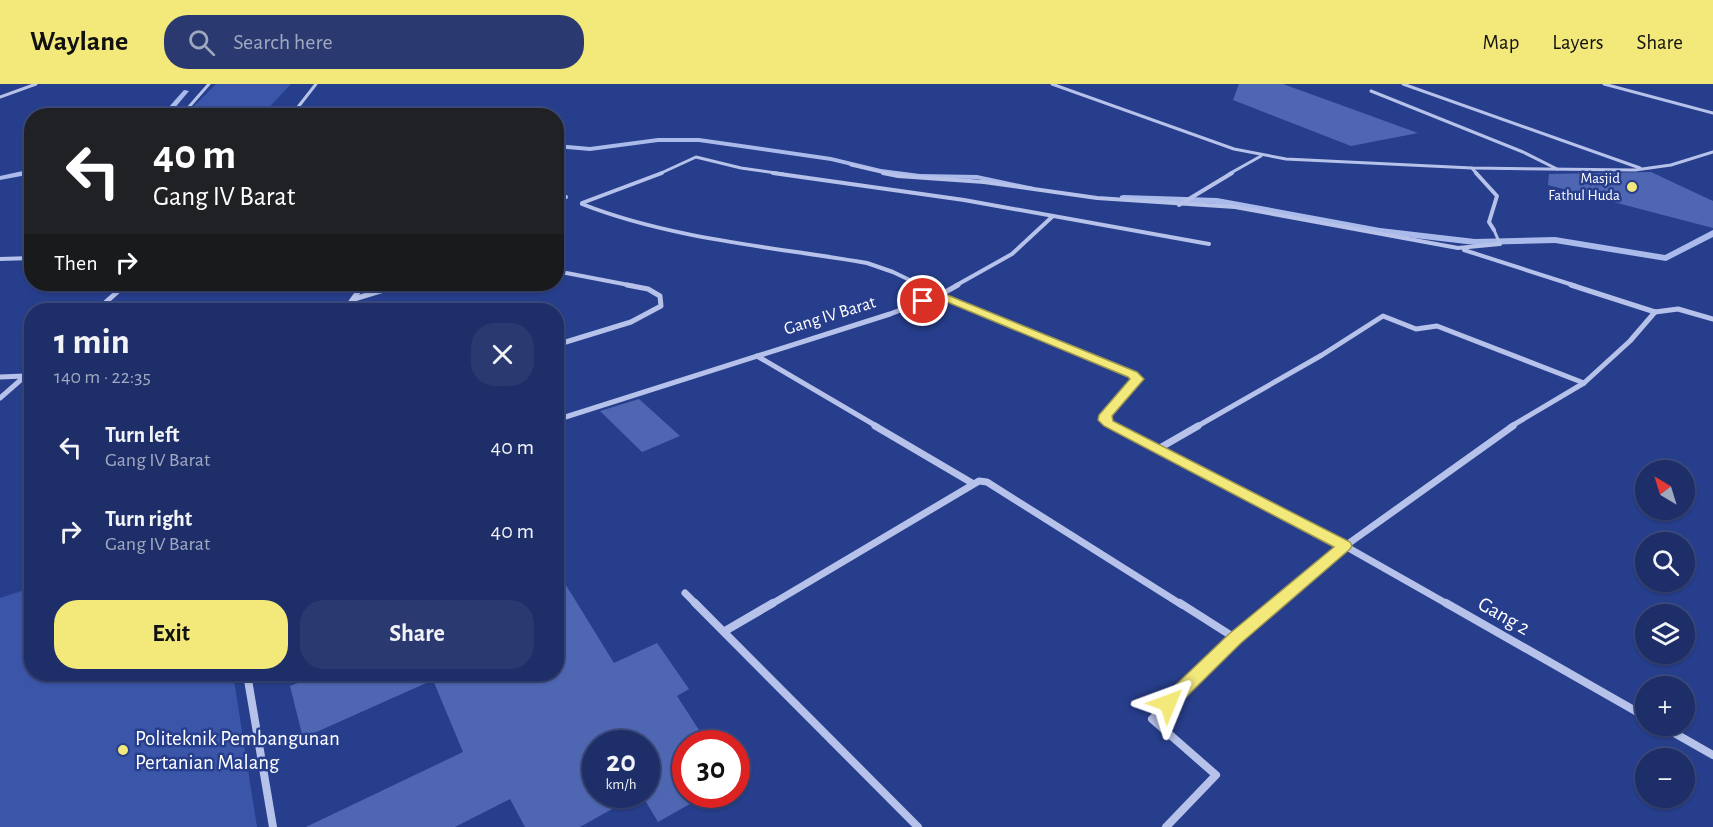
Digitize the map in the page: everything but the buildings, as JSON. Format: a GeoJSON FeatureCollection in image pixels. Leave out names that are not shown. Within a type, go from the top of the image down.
{"type":"FeatureCollection","features":[{"type":"Feature","properties":{"kind":"street"},"geometry":{"type":"LineString","coordinates":[[0,97],[36,84]]}},
{"type":"Feature","properties":{"kind":"street"},"geometry":{"type":"LineString","coordinates":[[189,108],[197,94],[209,84]]}},
{"type":"Feature","properties":{"kind":"street"},"geometry":{"type":"LineString","coordinates":[[297,108],[316,84]]}},
{"type":"Feature","properties":{"kind":"street"},"geometry":{"type":"LineString","coordinates":[[1052,84],[1150,120],[1261,156],[1322,162],[1560,171],[1642,169],[1671,165],[1713,152]]}},
{"type":"Feature","properties":{"kind":"street"},"geometry":{"type":"LineString","coordinates":[[1403,84],[1642,169]]}},
{"type":"Feature","properties":{"kind":"street"},"geometry":{"type":"LineString","coordinates":[[1604,84],[1713,113]]}},
{"type":"Feature","properties":{"kind":"street"},"geometry":{"type":"LineString","coordinates":[[1371,92],[1523,152],[1560,171]]}},
{"type":"Feature","properties":{"kind":"street"},"geometry":{"type":"LineString","coordinates":[[1180,204],[1261,156]]}},
{"type":"Feature","properties":{"kind":"street"},"geometry":{"type":"LineString","coordinates":[[1209,244],[964,200],[741,168],[696,157],[655,176],[582,203],[610,215],[662,229],[867,264],[893,272],[940,295],[1132,375],[1137,379],[1135,383],[1105,415],[1104,420],[1345,546]]}},
{"type":"Feature","properties":{"kind":"street"},"geometry":{"type":"LineString","coordinates":[[851,165],[898,176],[984,182],[1035,191],[1235,207],[1458,248],[1655,312],[1678,309],[1713,319]]}},
{"type":"Feature","properties":{"kind":"street"},"geometry":{"type":"LineString","coordinates":[[1472,168],[1497,196],[1489,222],[1494,230]]}},
{"type":"Feature","properties":{"kind":"street","name":"Gang IV Barat"},"geometry":{"type":"LineString","coordinates":[[564,417],[890,314],[940,295],[1012,254],[1053,216]]}},
{"type":"Feature","properties":{"kind":"street"},"geometry":{"type":"LineString","coordinates":[[1458,248],[1500,244]]}},
{"type":"Feature","properties":{"kind":"street"},"geometry":{"type":"LineString","coordinates":[[0,259],[24,258]]}},
{"type":"Feature","properties":{"kind":"street"},"geometry":{"type":"LineString","coordinates":[[564,273],[648,289],[660,296],[661,306],[631,322],[564,343]]}},
{"type":"Feature","properties":{"kind":"street"},"geometry":{"type":"LineString","coordinates":[[105,303],[118,291]]}},
{"type":"Feature","properties":{"kind":"street"},"geometry":{"type":"LineString","coordinates":[[351,303],[359,291]]}},
{"type":"Feature","properties":{"kind":"street"},"geometry":{"type":"LineString","coordinates":[[354,299],[381,291]]}},
{"type":"Feature","properties":{"kind":"street"},"geometry":{"type":"LineString","coordinates":[[1166,827],[1216,775],[1152,719],[1235,638],[1345,546],[1511,427],[1584,382],[1630,341],[1655,312]]}},
{"type":"Feature","properties":{"kind":"street"},"geometry":{"type":"LineString","coordinates":[[1158,449],[1322,356],[1383,316],[1416,329],[1437,326],[1584,382]]}},
{"type":"Feature","properties":{"kind":"street"},"geometry":{"type":"LineString","coordinates":[[757,356],[972,483]]}},
{"type":"Feature","properties":{"kind":"street"},"geometry":{"type":"LineString","coordinates":[[0,378],[24,376]]}},
{"type":"Feature","properties":{"kind":"street"},"geometry":{"type":"LineString","coordinates":[[0,398],[24,377]]}},
{"type":"Feature","properties":{"kind":"street"},"geometry":{"type":"LineString","coordinates":[[725,631],[870,548],[972,483],[987,482],[1235,638]]}},
{"type":"Feature","properties":{"kind":"street","name":"Gang 2"},"geometry":{"type":"LineString","coordinates":[[1345,546],[1635,711]]}},
{"type":"Feature","properties":{"kind":"street"},"geometry":{"type":"LineString","coordinates":[[685,593],[918,827]]}},
{"type":"Feature","properties":{"kind":"street"},"geometry":{"type":"LineString","coordinates":[[248,681],[273,827]]}},
{"type":"Feature","properties":{"kind":"street"},"geometry":{"type":"LineString","coordinates":[[1680,736],[1713,755]]}},
{"type":"Feature","properties":{"kind":"lane"},"geometry":{"type":"LineString","coordinates":[[1494,230],[1500,244]]}},
{"type":"Feature","properties":{"kind":"shaded area"},"geometry":{"type":"Polygon","coordinates":[[[216,84],[291,84],[269,108],[192,108],[216,84]]]}},
{"type":"Feature","properties":{"kind":"shaded area","name":"Politeknik Pembangunan Pertanian Malang"},"geometry":{"type":"Polygon","coordinates":[[[24,590],[24,681],[234,681],[257,827],[0,827],[0,598],[24,590]]]}},
{"type":"Feature","properties":{"kind":"waterway"},"geometry":{"type":"LineString","coordinates":[[171,108],[186,91]]}},
{"type":"Feature","properties":{"kind":"waterway"},"geometry":{"type":"LineString","coordinates":[[564,147],[590,149],[658,140],[699,140],[831,159],[881,171],[920,176],[977,177],[1030,187]]}},
{"type":"Feature","properties":{"kind":"waterway"},"geometry":{"type":"LineString","coordinates":[[0,178],[24,173]]}},
{"type":"Feature","properties":{"kind":"waterway"},"geometry":{"type":"LineString","coordinates":[[1123,198],[1217,201],[1380,231],[1475,242],[1555,240],[1666,258],[1713,233]]}},
{"type":"Feature","properties":{"kind":"place","name":"Masjid Fathul Huda"},"geometry":{"type":"Point","coordinates":[1632,187]}},
{"type":"Feature","properties":{"kind":"place","name":"Politeknik Pembangunan Pertanian Malang"},"geometry":{"type":"Point","coordinates":[123,750]}},
{"type":"Feature","properties":{"kind":"route"},"geometry":{"type":"LineString","coordinates":[[923,301],[940,295],[1132,375],[1137,379],[1135,383],[1105,415],[1104,420],[1108,424],[1345,546],[1235,638],[1168,703]]}}]}
